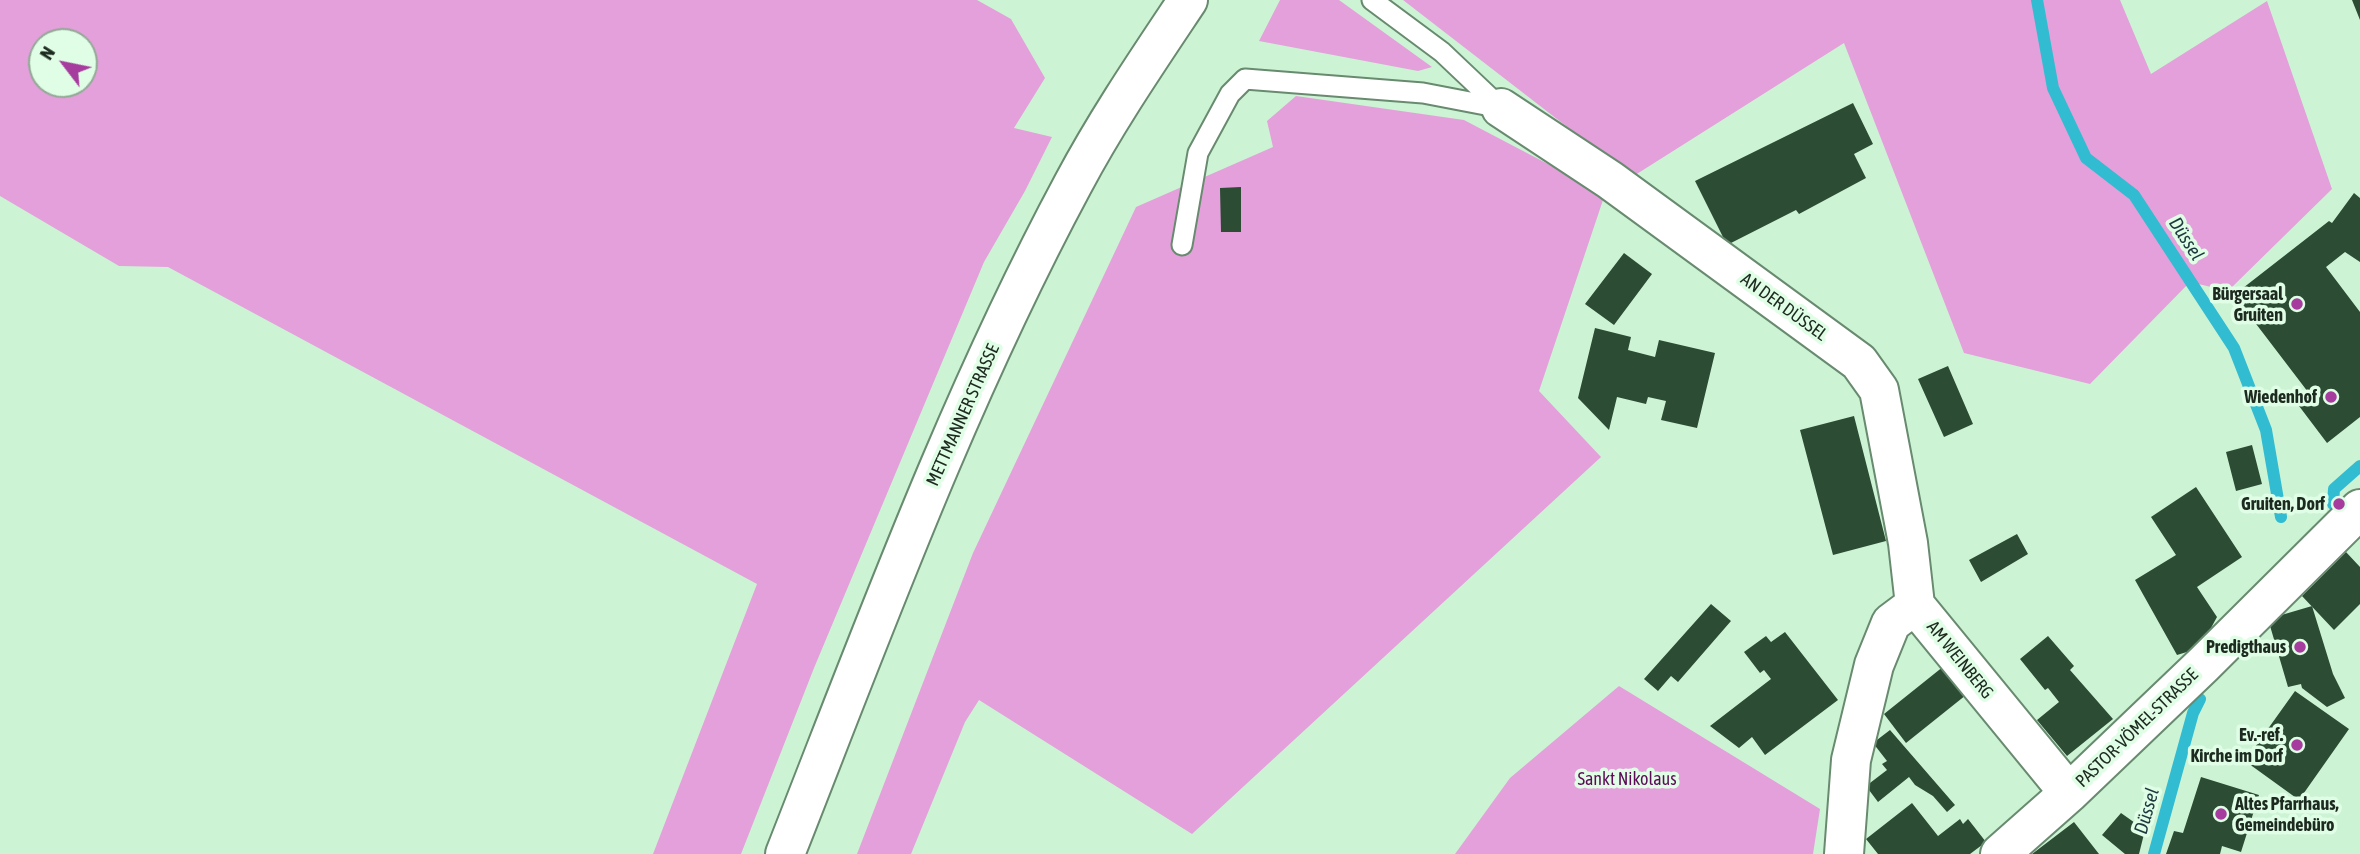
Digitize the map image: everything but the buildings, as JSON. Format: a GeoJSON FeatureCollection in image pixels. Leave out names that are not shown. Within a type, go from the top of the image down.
{"type":"FeatureCollection","features":[{"type":"Feature","properties":{"kind":"street","name":"METTMANNER STRASSE"},"geometry":{"type":"LineString","coordinates":[[785,854],[891,583],[983,366],[1073,184],[1115,111],[1188,0]]}},
{"type":"Feature","properties":{"kind":"street","name":"AN DER DÜSSEL"},"geometry":{"type":"LineString","coordinates":[[1501,108],[1611,180],[1859,362],[1879,390],[1908,543],[1915,605]]}},
{"type":"Feature","properties":{"kind":"street","name":"PASTOR-VÖMEL-STRASSE"},"geometry":{"type":"LineString","coordinates":[[2000,854],[2069,793],[2357,517]]}},
{"type":"Feature","properties":{"kind":"street","name":"AM WEINBERG"},"geometry":{"type":"LineString","coordinates":[[1844,854],[1851,760],[1874,665],[1891,623],[1915,605],[2069,793]]}},
{"type":"Feature","properties":{"kind":"lane","name":"AN DER DÜSSEL"},"geometry":{"type":"LineString","coordinates":[[1372,0],[1442,52],[1501,108]]}},
{"type":"Feature","properties":{"kind":"lane","name":"AN DER DÜSSEL"},"geometry":{"type":"LineString","coordinates":[[1182,245],[1198,153],[1230,94],[1245,79],[1423,93],[1501,108]]}},
{"type":"Feature","properties":{"kind":"green space"},"geometry":{"type":"Polygon","coordinates":[[[0,0],[977,0],[1011,19],[1045,78],[1014,128],[1052,137],[984,262],[814,668],[741,854],[653,854],[757,584],[168,267],[119,266],[0,196],[0,0]]]}},
{"type":"Feature","properties":{"kind":"green space"},"geometry":{"type":"Polygon","coordinates":[[[1280,0],[1339,0],[1432,67],[1418,71],[1259,41],[1280,0]]]}},
{"type":"Feature","properties":{"kind":"green space"},"geometry":{"type":"Polygon","coordinates":[[[1403,0],[2120,0],[2151,74],[2267,1],[2332,189],[2228,291],[2190,282],[2090,384],[1964,353],[1844,43],[1632,177],[1403,0]]]}},
{"type":"Feature","properties":{"kind":"green space"},"geometry":{"type":"Polygon","coordinates":[[[1296,96],[1464,120],[1605,194],[1539,391],[1601,457],[1192,834],[979,700],[965,722],[911,854],[857,854],[973,553],[1136,207],[1273,147],[1267,121],[1296,96]]]}},
{"type":"Feature","properties":{"kind":"green space","name":"Sankt Nikolaus"},"geometry":{"type":"Polygon","coordinates":[[[1619,686],[1820,809],[1813,854],[1455,854],[1510,778],[1619,686]]]}},
{"type":"Feature","properties":{"kind":"waterway","name":"Düssel"},"geometry":{"type":"LineString","coordinates":[[2037,0],[2053,88],[2086,158],[2134,195],[2234,348],[2266,430],[2281,517]]}},
{"type":"Feature","properties":{"kind":"waterway"},"geometry":{"type":"LineString","coordinates":[[2333,504],[2334,489],[2360,466]]}},
{"type":"Feature","properties":{"kind":"waterway","name":"Düssel"},"geometry":{"type":"LineString","coordinates":[[2154,854],[2193,713],[2200,699]]}},
{"type":"Feature","properties":{"kind":"place","name":"Bürgersaal Gruiten"},"geometry":{"type":"Point","coordinates":[2297,304]}},
{"type":"Feature","properties":{"kind":"place","name":"Wiedenhof"},"geometry":{"type":"Point","coordinates":[2331,397]}},
{"type":"Feature","properties":{"kind":"place","name":"Gruiten, Dorf"},"geometry":{"type":"Point","coordinates":[2339,504]}},
{"type":"Feature","properties":{"kind":"place","name":"Predigthaus"},"geometry":{"type":"Point","coordinates":[2300,647]}},
{"type":"Feature","properties":{"kind":"place","name":"Ev.-ref. Kirche im Dorf"},"geometry":{"type":"Point","coordinates":[2297,745]}},
{"type":"Feature","properties":{"kind":"place","name":"Altes Pfarrhaus, Gemeindebüro"},"geometry":{"type":"Point","coordinates":[2221,814]}}]}
